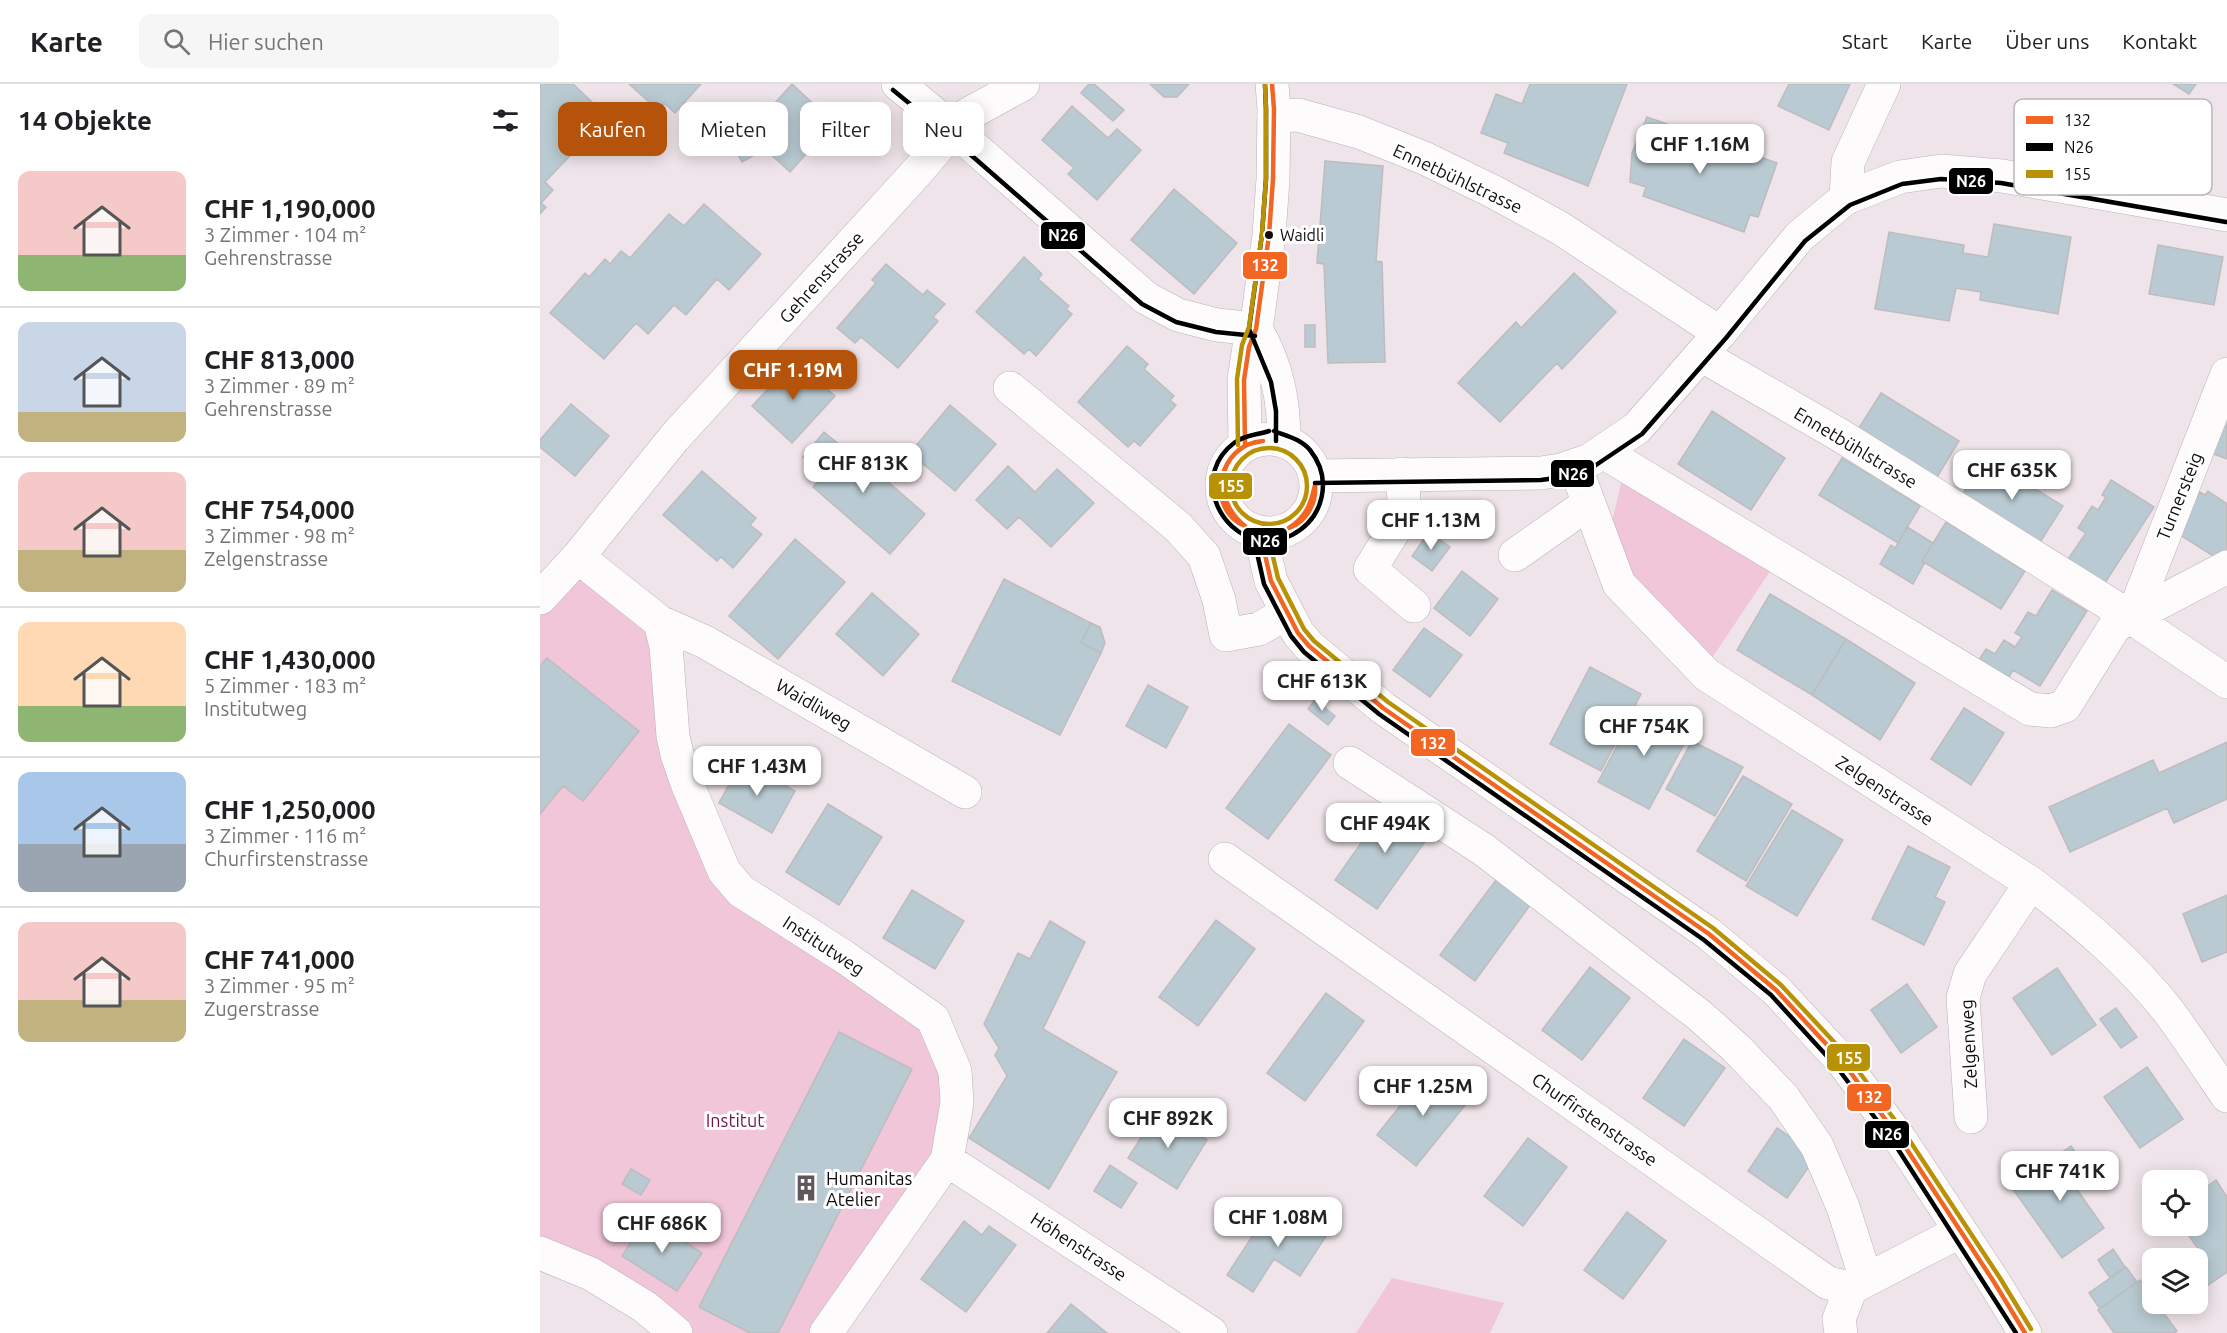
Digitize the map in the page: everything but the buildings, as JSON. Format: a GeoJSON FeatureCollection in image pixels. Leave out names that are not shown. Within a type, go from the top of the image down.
{"type":"FeatureCollection","features":[{"type":"Feature","properties":{"kind":"street"},"geometry":{"type":"LineString","coordinates":[[898,84],[920,102]]}},
{"type":"Feature","properties":{"kind":"street","name":"Gehrenstrasse"},"geometry":{"type":"LineString","coordinates":[[984,106],[1023,84]]}},
{"type":"Feature","properties":{"kind":"street"},"geometry":{"type":"LineString","coordinates":[[1245,445],[1244,380],[1249,347],[1256,329],[1269,235],[1273,179],[1272,84]]}},
{"type":"Feature","properties":{"kind":"street"},"geometry":{"type":"LineString","coordinates":[[1846,198],[1848,162],[1884,84]]}},
{"type":"Feature","properties":{"kind":"street","name":"Ennetbühlstrasse"},"geometry":{"type":"LineString","coordinates":[[1274,116],[1298,115],[1359,132],[1424,158],[1494,192],[1560,228],[1710,344],[1838,434],[2132,618],[2227,682]]}},
{"type":"Feature","properties":{"kind":"street","name":"Gehrenstrasse"},"geometry":{"type":"LineString","coordinates":[[540,597],[578,557],[674,438],[930,156]]}},
{"type":"Feature","properties":{"kind":"street"},"geometry":{"type":"LineString","coordinates":[[984,156],[1146,298],[1178,315],[1217,325],[1256,329]]}},
{"type":"Feature","properties":{"kind":"street"},"geometry":{"type":"LineString","coordinates":[[1315,476],[1521,474],[1561,470],[1589,459],[1637,428],[1800,236],[1846,198],[1900,177],[1941,171],[2014,178]]}},
{"type":"Feature","properties":{"kind":"street"},"geometry":{"type":"LineString","coordinates":[[2114,195],[2227,214]]}},
{"type":"Feature","properties":{"kind":"street"},"geometry":{"type":"LineString","coordinates":[[1256,329],[1264,343],[1278,380],[1284,410],[1284,441]]}},
{"type":"Feature","properties":{"kind":"street","name":"Turnersteig"},"geometry":{"type":"LineString","coordinates":[[2132,618],[2227,374]]}},
{"type":"Feature","properties":{"kind":"street"},"geometry":{"type":"LineString","coordinates":[[1010,388],[1178,527],[1204,556],[1219,600],[1226,635],[1259,629],[1286,613]]}},
{"type":"Feature","properties":{"kind":"street"},"geometry":{"type":"LineString","coordinates":[[1270,438],[1284,441],[1304,454],[1315,476],[1316,490],[1313,502],[1307,514],[1298,523],[1286,530],[1260,533],[1235,520],[1226,508],[1221,480],[1233,454],[1245,445],[1270,438]]}},
{"type":"Feature","properties":{"kind":"street"},"geometry":{"type":"LineString","coordinates":[[1589,459],[2030,709],[2050,711],[2065,706],[2115,626],[2227,567]]}},
{"type":"Feature","properties":{"kind":"street","name":"Zelgenstrasse"},"geometry":{"type":"LineString","coordinates":[[1589,459],[1589,503],[1619,584],[1707,675],[2031,883],[2065,909],[2106,944],[2168,1011],[2227,1096]]}},
{"type":"Feature","properties":{"kind":"street"},"geometry":{"type":"LineString","coordinates":[[1402,474],[1405,513],[1370,569],[1414,606]]}},
{"type":"Feature","properties":{"kind":"street"},"geometry":{"type":"LineString","coordinates":[[1515,555],[1589,503]]}},
{"type":"Feature","properties":{"kind":"street"},"geometry":{"type":"LineString","coordinates":[[1260,533],[1270,581],[1286,613],[1309,646],[1383,708],[1709,934],[1776,990],[1842,1061],[1900,1139],[2025,1333]]}},
{"type":"Feature","properties":{"kind":"street"},"geometry":{"type":"LineString","coordinates":[[578,557],[660,622]]}},
{"type":"Feature","properties":{"kind":"street","name":"Waidliweg"},"geometry":{"type":"LineString","coordinates":[[660,622],[705,642],[965,792]]}},
{"type":"Feature","properties":{"kind":"street","name":"Institutweg"},"geometry":{"type":"LineString","coordinates":[[660,622],[666,646],[673,736],[677,754],[724,871],[741,891],[843,956],[933,1019],[955,1071],[957,1103],[947,1160],[826,1333]]}},
{"type":"Feature","properties":{"kind":"street"},"geometry":{"type":"LineString","coordinates":[[1350,763],[1484,850],[1699,1015],[1736,1048],[1783,1097],[1817,1146],[1843,1207],[1859,1283]]}},
{"type":"Feature","properties":{"kind":"street","name":"Churfirstenstrasse"},"geometry":{"type":"LineString","coordinates":[[1225,858],[1828,1282],[1859,1283]]}},
{"type":"Feature","properties":{"kind":"street","name":"Zelgenweg"},"geometry":{"type":"LineString","coordinates":[[1971,1117],[1963,998],[1970,974],[2031,883]]}},
{"type":"Feature","properties":{"kind":"street","name":"Höhenstrasse"},"geometry":{"type":"LineString","coordinates":[[947,1160],[1211,1333]]}},
{"type":"Feature","properties":{"kind":"street"},"geometry":{"type":"LineString","coordinates":[[1841,1333],[1839,1319],[1859,1283],[1959,1232]]}},
{"type":"Feature","properties":{"kind":"street"},"geometry":{"type":"LineString","coordinates":[[540,1253],[591,1274],[645,1307],[676,1333]]}},
{"type":"Feature","properties":{"kind":"green space"},"geometry":{"type":"Polygon","coordinates":[[[1625,466],[1779,558],[1712,658],[1606,548],[1625,466]]]}},
{"type":"Feature","properties":{"kind":"green space","name":"Institut"},"geometry":{"type":"Polygon","coordinates":[[[578,557],[666,646],[724,871],[933,1019],[947,1160],[826,1333],[676,1333],[540,1253],[540,598],[578,557]]]}},
{"type":"Feature","properties":{"kind":"green space"},"geometry":{"type":"Polygon","coordinates":[[[1392,1278],[1504,1303],[1490,1333],[1356,1333],[1392,1278]]]}},
{"type":"Feature","properties":{"kind":"transit line","name":"132"},"geometry":{"type":"LineString","coordinates":[[1245,445],[1244,380],[1249,347],[1256,329],[1269,235],[1273,179],[1272,84]]}},
{"type":"Feature","properties":{"kind":"transit line","name":"N26"},"geometry":{"type":"LineString","coordinates":[[1265,85],[1266,179],[1262,234],[1249,329],[1271,382],[1276,411],[1276,441]]}},
{"type":"Feature","properties":{"kind":"transit line","name":"155"},"geometry":{"type":"LineString","coordinates":[[1238,445],[1237,379],[1242,345],[1249,327],[1262,234],[1266,179],[1265,85]]}},
{"type":"Feature","properties":{"kind":"transit line","name":"N26"},"geometry":{"type":"LineString","coordinates":[[893,90],[1142,304],[1176,322],[1216,332],[1255,336]]}},
{"type":"Feature","properties":{"kind":"transit line","name":"N26"},"geometry":{"type":"LineString","coordinates":[[1315,483],[1541,480],[1563,477],[1593,467],[1642,434],[1726,338],[1805,241],[1850,205],[1902,184],[1941,179],[2014,185]]}},
{"type":"Feature","properties":{"kind":"transit line","name":"N26"},"geometry":{"type":"LineString","coordinates":[[2070,195],[2226,222]]}},
{"type":"Feature","properties":{"kind":"transit line","name":"N26"},"geometry":{"type":"LineString","coordinates":[[1269,431],[1234,443],[1222,455],[1215,470],[1213,485],[1215,500],[1222,514],[1232,526],[1245,535],[1261,541],[1285,538],[1303,528],[1312,519],[1322,497],[1321,473],[1310,450],[1298,440],[1274,431]]}},
{"type":"Feature","properties":{"kind":"transit line","name":"132"},"geometry":{"type":"LineString","coordinates":[[1245,526],[1232,518],[1224,506],[1221,492],[1222,478],[1235,453],[1248,445],[1263,441]]}},
{"type":"Feature","properties":{"kind":"transit line","name":"132"},"geometry":{"type":"LineString","coordinates":[[1245,526],[1229,508],[1223,486],[1224,474],[1234,454],[1247,445],[1263,441]]}},
{"type":"Feature","properties":{"kind":"transit line","name":"155"},"geometry":{"type":"LineString","coordinates":[[1262,448],[1276,448],[1290,454],[1301,465],[1307,479],[1307,486],[1304,501],[1296,513],[1276,524],[1262,524],[1248,518],[1237,507],[1231,493],[1231,479],[1237,465],[1248,454],[1262,448]]}},
{"type":"Feature","properties":{"kind":"transit line","name":"132"},"geometry":{"type":"LineString","coordinates":[[1289,528],[1307,510],[1315,485]]}},
{"type":"Feature","properties":{"kind":"transit line","name":"132"},"geometry":{"type":"LineString","coordinates":[[1289,528],[1301,521],[1309,511],[1314,498],[1315,485]]}},
{"type":"Feature","properties":{"kind":"transit line","name":"155"},"geometry":{"type":"LineString","coordinates":[[1267,531],[1278,578],[1304,629],[1314,641],[1388,702],[1713,928],[1781,985],[1848,1057],[1906,1135],[2031,1329]]}},
{"type":"Feature","properties":{"kind":"transit line","name":"132"},"geometry":{"type":"LineString","coordinates":[[1260,533],[1271,581],[1298,633],[1309,646],[1383,708],[1709,934],[1776,990],[1842,1061],[1900,1139],[2025,1333]]}},
{"type":"Feature","properties":{"kind":"transit line","name":"N26"},"geometry":{"type":"LineString","coordinates":[[1253,535],[1264,584],[1291,636],[1304,652],[1379,714],[1704,940],[1771,995],[1836,1066],[1894,1143],[2016,1333]]}},
{"type":"Feature","properties":{"kind":"place","name":"Waidli"},"geometry":{"type":"Point","coordinates":[1269,235]}},
{"type":"Feature","properties":{"kind":"place","name":"Humanitas Atelier"},"geometry":{"type":"Point","coordinates":[806,1188]}}]}
